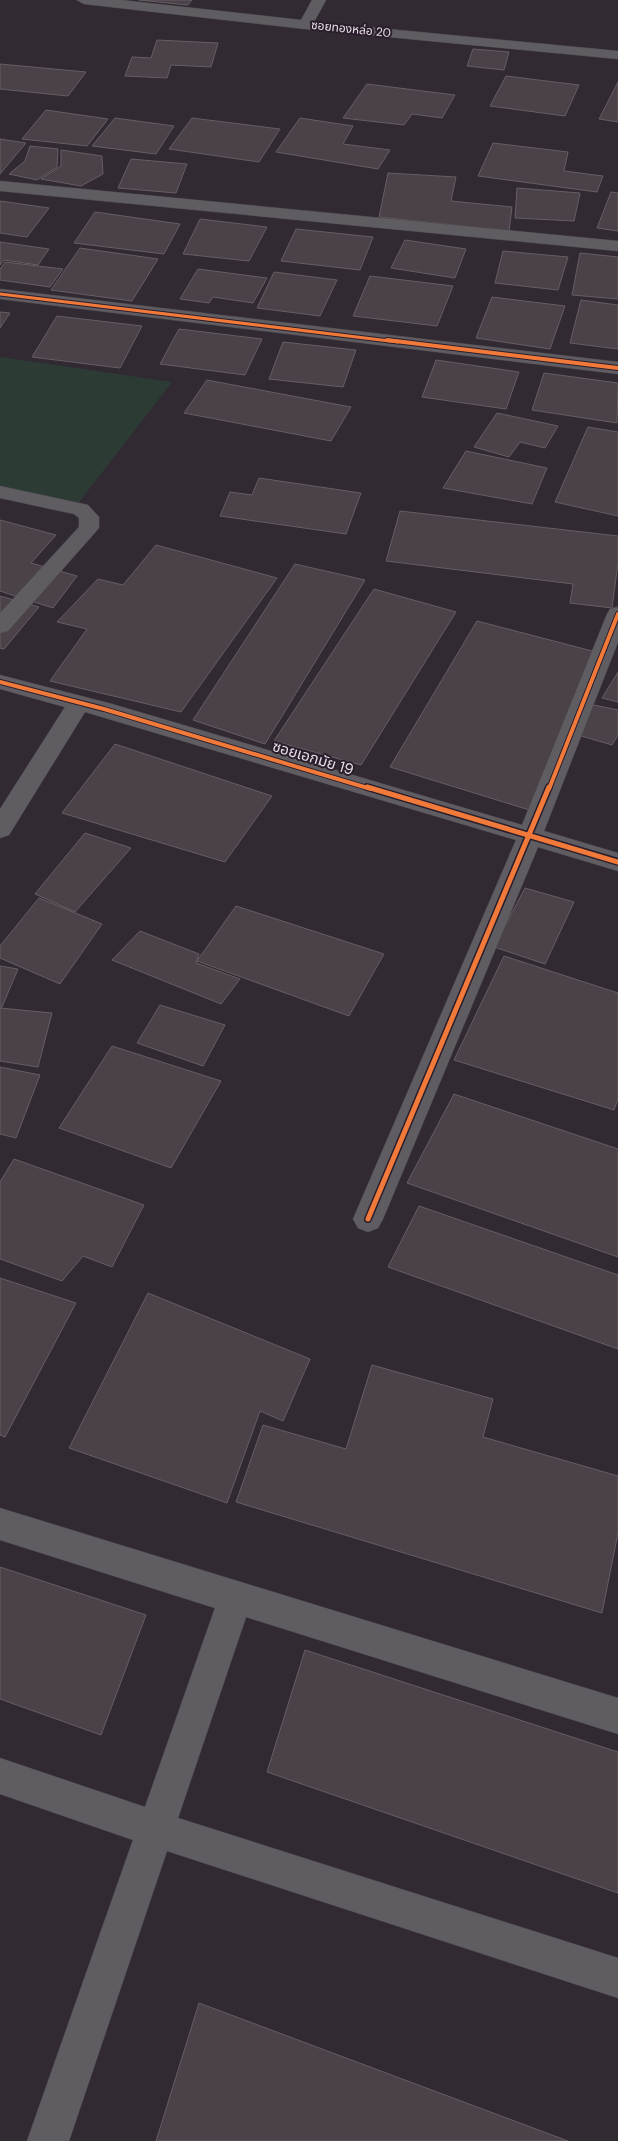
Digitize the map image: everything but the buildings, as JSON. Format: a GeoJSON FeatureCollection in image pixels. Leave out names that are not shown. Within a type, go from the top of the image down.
{"type":"FeatureCollection","features":[{"type":"Feature","properties":{"kind":"street","name":"ซอยทองหล่อ 20"},"geometry":{"type":"LineString","coordinates":[[84,0],[305,25],[618,55]]}},
{"type":"Feature","properties":{"kind":"street"},"geometry":{"type":"LineString","coordinates":[[305,25],[319,0]]}},
{"type":"Feature","properties":{"kind":"street"},"geometry":{"type":"LineString","coordinates":[[0,186],[618,246]]}},
{"type":"Feature","properties":{"kind":"street"},"geometry":{"type":"LineString","coordinates":[[0,294],[618,368]]}},
{"type":"Feature","properties":{"kind":"street"},"geometry":{"type":"LineString","coordinates":[[0,492],[81,510],[89,517],[89,528],[0,626]]}},
{"type":"Feature","properties":{"kind":"street"},"geometry":{"type":"LineString","coordinates":[[368,1219],[530,836],[618,614]]}},
{"type":"Feature","properties":{"kind":"street","name":"ซอยเอกมัย 19"},"geometry":{"type":"LineString","coordinates":[[0,682],[79,703],[618,862]]}},
{"type":"Feature","properties":{"kind":"street"},"geometry":{"type":"LineString","coordinates":[[0,829],[79,703]]}},
{"type":"Feature","properties":{"kind":"street"},"geometry":{"type":"LineString","coordinates":[[0,1524],[618,1716]]}},
{"type":"Feature","properties":{"kind":"street"},"geometry":{"type":"LineString","coordinates":[[48,2141],[236,1598]]}},
{"type":"Feature","properties":{"kind":"street"},"geometry":{"type":"LineString","coordinates":[[0,1776],[156,1829],[618,1978]]}},
{"type":"Feature","properties":{"kind":"green space"},"geometry":{"type":"Polygon","coordinates":[[[0,357],[172,382],[76,506],[0,489],[0,357]]]}},
{"type":"Feature","properties":{"kind":"cycle path"},"geometry":{"type":"LineString","coordinates":[[0,294],[618,368]]}},
{"type":"Feature","properties":{"kind":"cycle path"},"geometry":{"type":"LineString","coordinates":[[368,1219],[530,836],[618,614]]}},
{"type":"Feature","properties":{"kind":"cycle path"},"geometry":{"type":"LineString","coordinates":[[0,682],[104,709],[618,862]]}}]}
